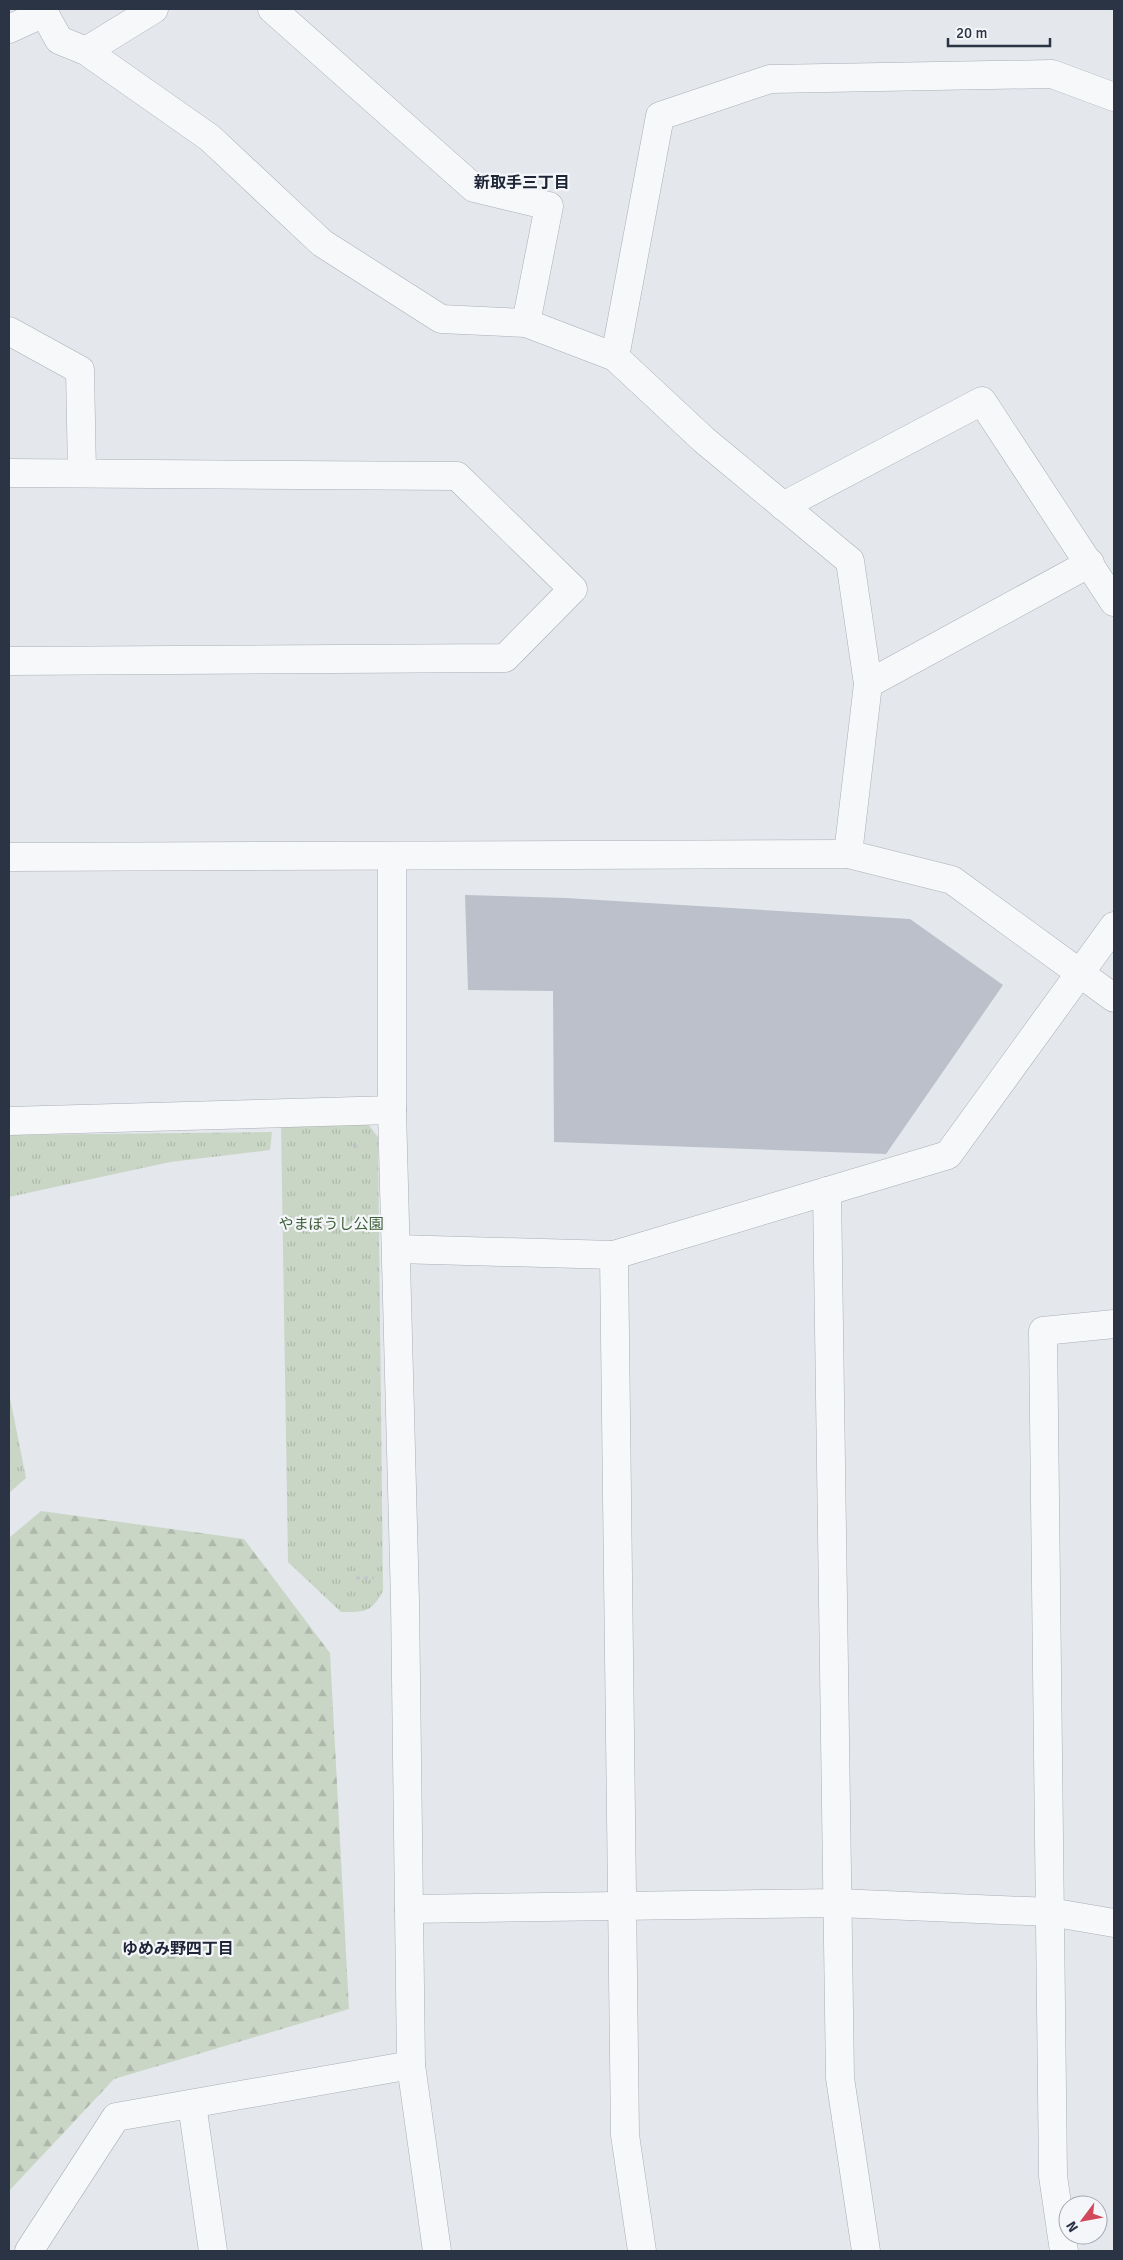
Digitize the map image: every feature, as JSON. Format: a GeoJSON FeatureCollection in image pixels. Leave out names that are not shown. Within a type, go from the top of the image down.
{"type":"FeatureCollection","features":[{"type":"Feature","properties":{"kind":"street"},"geometry":{"type":"LineString","coordinates":[[86,51],[154,9]]}},
{"type":"Feature","properties":{"kind":"street"},"geometry":{"type":"LineString","coordinates":[[272,9],[474,188],[549,206],[526,323]]}},
{"type":"Feature","properties":{"kind":"street"},"geometry":{"type":"LineString","coordinates":[[9,30],[43,11],[59,40],[86,51],[210,138],[322,243],[441,319],[526,323],[615,357],[704,440],[850,561],[868,684],[848,854]]}},
{"type":"Feature","properties":{"kind":"street"},"geometry":{"type":"LineString","coordinates":[[615,357],[660,116],[770,80],[1052,74],[1114,97]]}},
{"type":"Feature","properties":{"kind":"street"},"geometry":{"type":"LineString","coordinates":[[9,331],[80,370],[82,473]]}},
{"type":"Feature","properties":{"kind":"street"},"geometry":{"type":"LineString","coordinates":[[783,506],[982,402],[1114,602]]}},
{"type":"Feature","properties":{"kind":"street"},"geometry":{"type":"LineString","coordinates":[[9,473],[457,476],[573,589],[505,658],[9,661]]}},
{"type":"Feature","properties":{"kind":"street"},"geometry":{"type":"LineString","coordinates":[[868,684],[1090,563]]}},
{"type":"Feature","properties":{"kind":"street"},"geometry":{"type":"LineString","coordinates":[[9,857],[848,854],[952,880],[1114,998]]}},
{"type":"Feature","properties":{"kind":"street"},"geometry":{"type":"LineString","coordinates":[[392,857],[392,1110],[405,1601],[411,2065],[437,2251]]}},
{"type":"Feature","properties":{"kind":"street"},"geometry":{"type":"LineString","coordinates":[[396,1249],[614,1255],[948,1155],[1114,926]]}},
{"type":"Feature","properties":{"kind":"street"},"geometry":{"type":"LineString","coordinates":[[9,1121],[392,1110]]}},
{"type":"Feature","properties":{"kind":"street"},"geometry":{"type":"LineString","coordinates":[[827,1191],[840,2078],[866,2251]]}},
{"type":"Feature","properties":{"kind":"street"},"geometry":{"type":"LineString","coordinates":[[614,1255],[625,2135],[642,2251]]}},
{"type":"Feature","properties":{"kind":"street"},"geometry":{"type":"LineString","coordinates":[[1064,2251],[1053,2176],[1043,1331],[1114,1324]]}},
{"type":"Feature","properties":{"kind":"street"},"geometry":{"type":"LineString","coordinates":[[410,1909],[838,1903],[1050,1912],[1114,1924]]}},
{"type":"Feature","properties":{"kind":"street"},"geometry":{"type":"LineString","coordinates":[[29,2251],[116,2117],[411,2065]]}},
{"type":"Feature","properties":{"kind":"street"},"geometry":{"type":"LineString","coordinates":[[192,2104],[213,2251]]}},
{"type":"Feature","properties":{"kind":"green space","name":"やまぼうし公園"},"geometry":{"type":"Polygon","coordinates":[[[281,1124],[368,1124],[378,1137],[383,1591],[375,1604],[367,1610],[356,1612],[341,1612],[288,1562],[281,1124]]]}},
{"type":"Feature","properties":{"kind":"green space"},"geometry":{"type":"Polygon","coordinates":[[[272,1132],[270,1150],[170,1162],[9,1197],[9,1135],[272,1132]]]}},
{"type":"Feature","properties":{"kind":"green space"},"geometry":{"type":"Polygon","coordinates":[[[9,1393],[26,1478],[9,1493],[9,1393]]]}},
{"type":"Feature","properties":{"kind":"green space"},"geometry":{"type":"Polygon","coordinates":[[[41,1511],[244,1539],[330,1653],[349,2009],[114,2079],[9,2191],[9,1538],[41,1511]]]}},
{"type":"Feature","properties":{"kind":"building"},"geometry":{"type":"Polygon","coordinates":[[[465,895],[566,898],[910,919],[1003,985],[886,1154],[554,1142],[553,991],[468,990],[465,895]]]}},
{"type":"Feature","properties":{"kind":"district","name":"新取手三丁目"},"geometry":{"type":"Point","coordinates":[522,183]}},
{"type":"Feature","properties":{"kind":"district","name":"ゆめみ野四丁目"},"geometry":{"type":"Point","coordinates":[178,1949]}}]}
